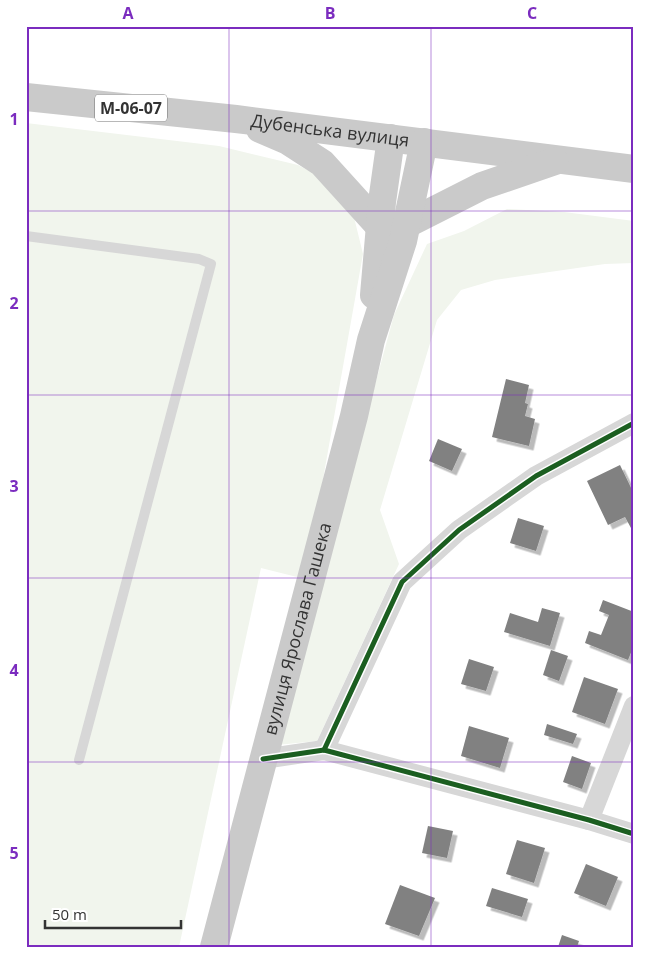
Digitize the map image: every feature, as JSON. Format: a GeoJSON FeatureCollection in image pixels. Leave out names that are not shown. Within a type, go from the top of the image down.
{"type":"FeatureCollection","features":[{"type":"Feature","properties":{"kind":"main road","name":"Дубенська вулиця"},"geometry":{"type":"LineString","coordinates":[[26,97],[236,118],[634,169]]}},
{"type":"Feature","properties":{"kind":"main road"},"geometry":{"type":"LineString","coordinates":[[236,118],[288,141],[322,163],[380,227]]}},
{"type":"Feature","properties":{"kind":"main road","name":"вулиця Ярослава Гашека"},"geometry":{"type":"LineString","coordinates":[[371,340],[380,227],[391,138]]}},
{"type":"Feature","properties":{"kind":"main road","name":"вулиця Ярослава Гашека"},"geometry":{"type":"LineString","coordinates":[[214,947],[354,416],[371,340],[407,224],[424,142]]}},
{"type":"Feature","properties":{"kind":"main road"},"geometry":{"type":"LineString","coordinates":[[407,224],[482,186],[560,159]]}},
{"type":"Feature","properties":{"kind":"street"},"geometry":{"type":"LineString","coordinates":[[324,750],[402,582],[459,530],[536,476],[634,423]]}},
{"type":"Feature","properties":{"kind":"street"},"geometry":{"type":"LineString","coordinates":[[590,820],[634,706]]}},
{"type":"Feature","properties":{"kind":"street"},"geometry":{"type":"LineString","coordinates":[[263,759],[324,750],[590,820],[634,834]]}},
{"type":"Feature","properties":{"kind":"lane"},"geometry":{"type":"LineString","coordinates":[[26,236],[199,259],[211,264],[79,760]]}},
{"type":"Feature","properties":{"kind":"shaded area"},"geometry":{"type":"Polygon","coordinates":[[[26,123],[219,146],[298,165],[328,181],[352,209],[363,254],[320,496],[301,578],[261,568],[179,947],[26,947],[26,123]]]}},
{"type":"Feature","properties":{"kind":"shaded area"},"geometry":{"type":"Polygon","coordinates":[[[507,209],[564,212],[634,221],[634,263],[605,264],[495,280],[461,290],[437,320],[380,510],[399,564],[317,741],[277,745],[394,315],[427,244],[464,231],[507,209]]]}},
{"type":"Feature","properties":{"kind":"building"},"geometry":{"type":"Polygon","coordinates":[[[506,379],[529,385],[525,403],[528,404],[525,416],[535,419],[529,446],[492,437],[506,379]]]}},
{"type":"Feature","properties":{"kind":"building"},"geometry":{"type":"Polygon","coordinates":[[[438,439],[462,449],[452,471],[429,461],[438,439]]]}},
{"type":"Feature","properties":{"kind":"building"},"geometry":{"type":"Polygon","coordinates":[[[620,465],[634,494],[634,526],[631,528],[625,517],[608,525],[587,481],[620,465]]]}},
{"type":"Feature","properties":{"kind":"building"},"geometry":{"type":"Polygon","coordinates":[[[518,518],[544,526],[536,551],[510,543],[518,518]]]}},
{"type":"Feature","properties":{"kind":"building"},"geometry":{"type":"Polygon","coordinates":[[[603,600],[634,612],[634,645],[628,660],[585,643],[589,631],[601,635],[609,615],[599,611],[603,600]]]}},
{"type":"Feature","properties":{"kind":"building"},"geometry":{"type":"Polygon","coordinates":[[[542,608],[560,613],[550,646],[504,632],[510,613],[538,622],[542,608]]]}},
{"type":"Feature","properties":{"kind":"building"},"geometry":{"type":"Polygon","coordinates":[[[551,650],[568,656],[559,681],[543,675],[551,650]]]}},
{"type":"Feature","properties":{"kind":"building"},"geometry":{"type":"Polygon","coordinates":[[[469,659],[494,667],[486,691],[461,684],[469,659]]]}},
{"type":"Feature","properties":{"kind":"building"},"geometry":{"type":"Polygon","coordinates":[[[584,677],[618,689],[605,724],[572,712],[584,677]]]}},
{"type":"Feature","properties":{"kind":"building"},"geometry":{"type":"Polygon","coordinates":[[[547,724],[577,734],[573,744],[544,735],[547,724]]]}},
{"type":"Feature","properties":{"kind":"building"},"geometry":{"type":"Polygon","coordinates":[[[469,726],[509,738],[500,768],[461,756],[469,726]]]}},
{"type":"Feature","properties":{"kind":"building"},"geometry":{"type":"Polygon","coordinates":[[[572,756],[591,763],[582,789],[563,782],[572,756]]]}},
{"type":"Feature","properties":{"kind":"building"},"geometry":{"type":"Polygon","coordinates":[[[428,826],[453,831],[447,858],[422,853],[428,826]]]}},
{"type":"Feature","properties":{"kind":"building"},"geometry":{"type":"Polygon","coordinates":[[[517,840],[545,848],[534,883],[506,874],[517,840]]]}},
{"type":"Feature","properties":{"kind":"building"},"geometry":{"type":"Polygon","coordinates":[[[586,864],[618,877],[606,906],[574,893],[586,864]]]}},
{"type":"Feature","properties":{"kind":"building"},"geometry":{"type":"Polygon","coordinates":[[[400,885],[435,898],[419,936],[385,924],[400,885]]]}},
{"type":"Feature","properties":{"kind":"building"},"geometry":{"type":"Polygon","coordinates":[[[492,888],[528,899],[522,917],[486,906],[492,888]]]}},
{"type":"Feature","properties":{"kind":"building"},"geometry":{"type":"Polygon","coordinates":[[[562,935],[579,941],[577,947],[558,947],[562,935]]]}},
{"type":"Feature","properties":{"kind":"cycle path"},"geometry":{"type":"LineString","coordinates":[[324,750],[402,582],[459,530],[536,476],[634,423]]}},
{"type":"Feature","properties":{"kind":"cycle path"},"geometry":{"type":"LineString","coordinates":[[263,759],[324,750],[589,820],[634,834]]}}]}
